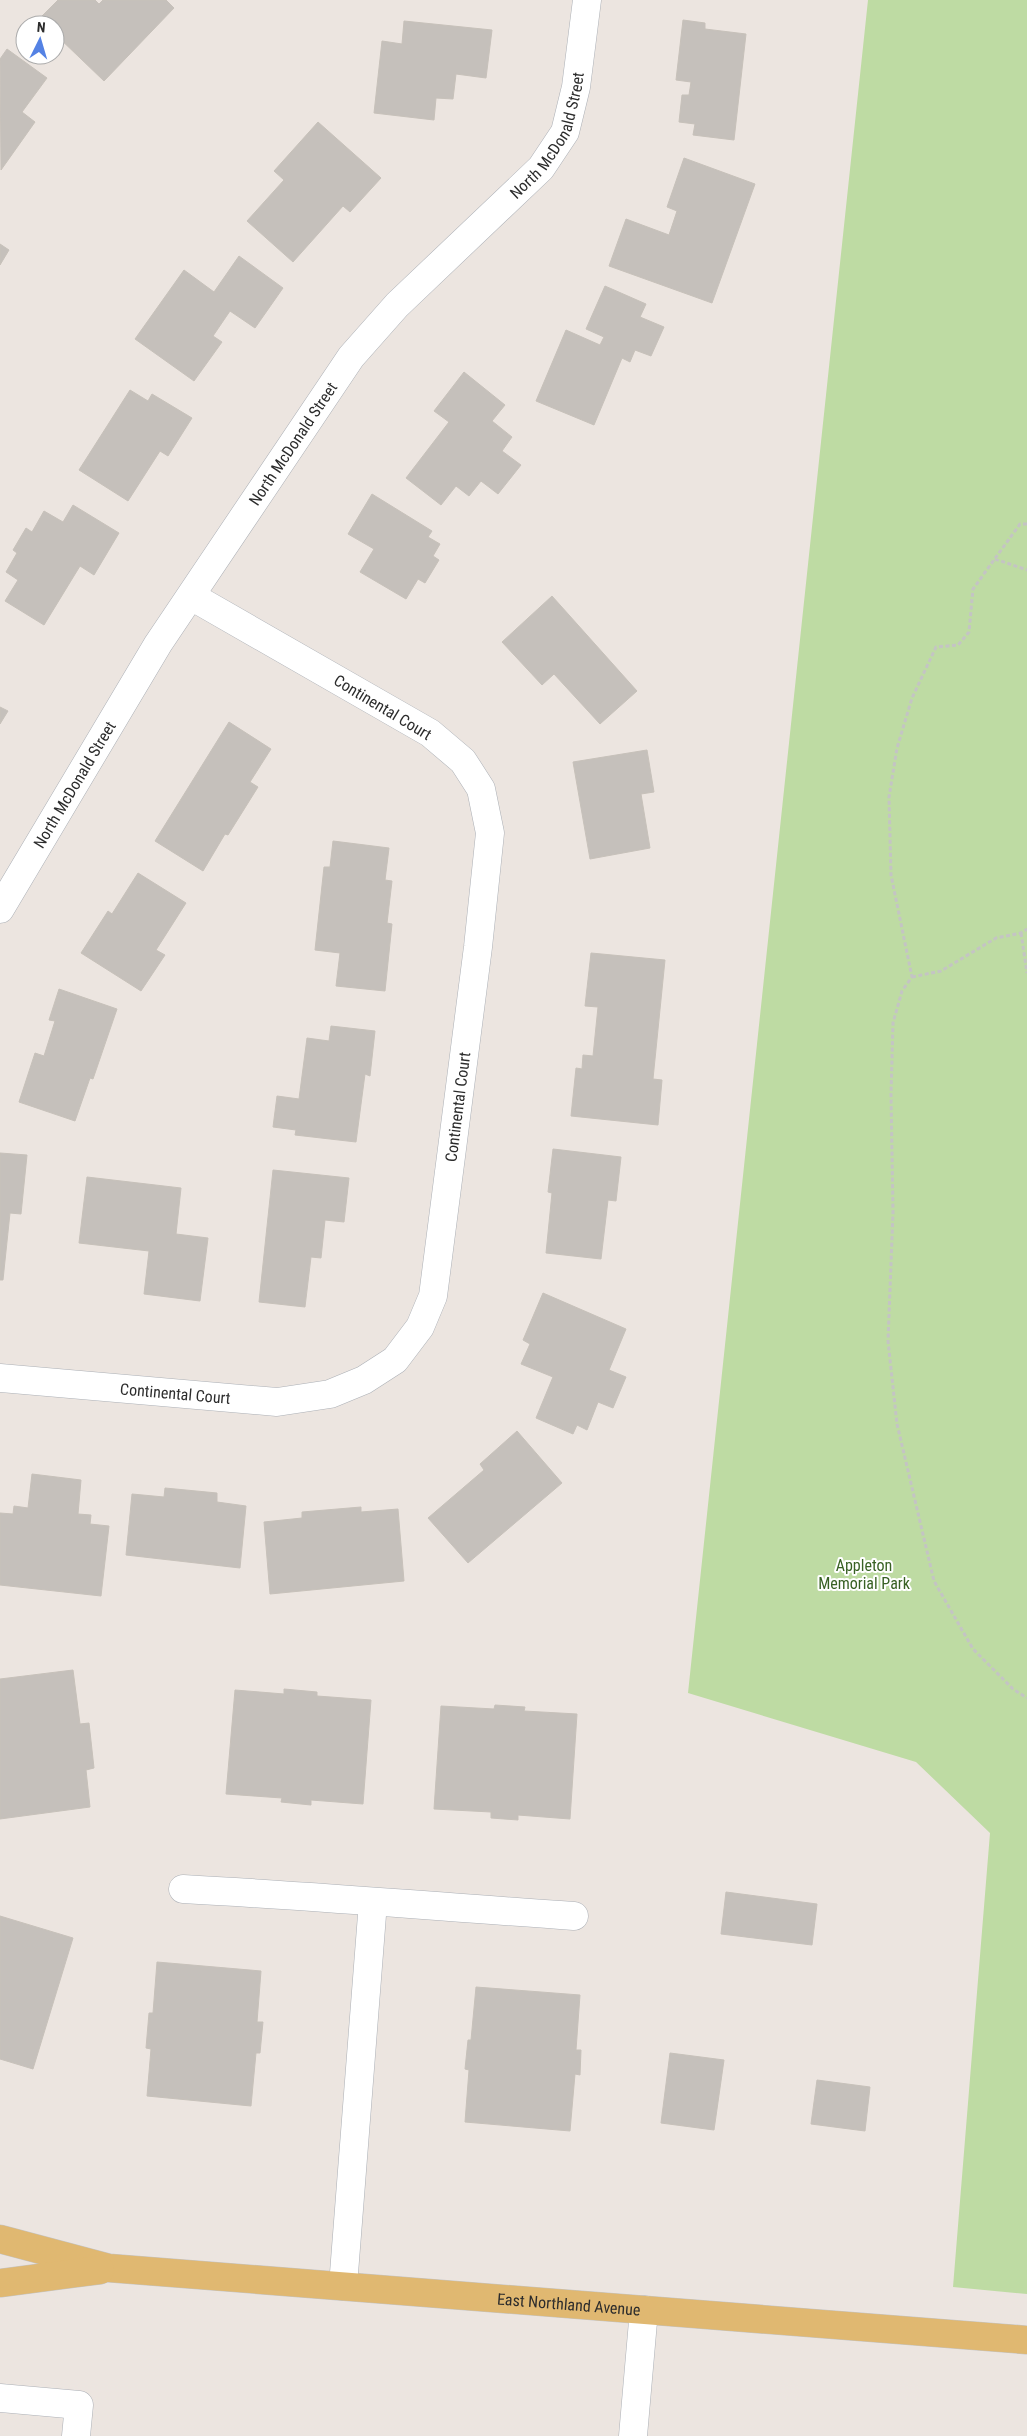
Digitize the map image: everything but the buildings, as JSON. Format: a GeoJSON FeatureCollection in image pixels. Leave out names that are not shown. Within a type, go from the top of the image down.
{"type":"FeatureCollection","features":[{"type":"Feature","properties":{"kind":"main road","name":"East Northland Avenue"},"geometry":{"type":"LineString","coordinates":[[0,2239],[109,2268],[1027,2340]]}},
{"type":"Feature","properties":{"kind":"main road","name":"East Northland Avenue"},"geometry":{"type":"LineString","coordinates":[[0,2283],[109,2268]]}},
{"type":"Feature","properties":{"kind":"street","name":"North McDonald Street"},"geometry":{"type":"LineString","coordinates":[[0,909],[158,644],[351,357],[397,305],[541,168],[565,132],[576,87],[587,0]]}},
{"type":"Feature","properties":{"kind":"street","name":"Continental Court"},"geometry":{"type":"LineString","coordinates":[[0,1378],[277,1402],[330,1394],[364,1380],[395,1360],[420,1327],[433,1296],[478,947],[490,833],[481,789],[463,761],[430,733],[191,596]]}},
{"type":"Feature","properties":{"kind":"street"},"geometry":{"type":"LineString","coordinates":[[183,1889],[314,1896],[574,1916]]}},
{"type":"Feature","properties":{"kind":"street"},"geometry":{"type":"LineString","coordinates":[[343,2286],[373,1902]]}},
{"type":"Feature","properties":{"kind":"street"},"geometry":{"type":"LineString","coordinates":[[633,2436],[644,2310]]}},
{"type":"Feature","properties":{"kind":"street"},"geometry":{"type":"LineString","coordinates":[[0,2398],[79,2405],[76,2436]]}},
{"type":"Feature","properties":{"kind":"path"},"geometry":{"type":"LineString","coordinates":[[912,978],[892,875],[890,797],[898,748],[912,698],[936,647],[958,645],[969,632],[973,589],[1020,524],[1027,524]]}},
{"type":"Feature","properties":{"kind":"path"},"geometry":{"type":"LineString","coordinates":[[995,559],[1027,570]]}},
{"type":"Feature","properties":{"kind":"path"},"geometry":{"type":"LineString","coordinates":[[1027,928],[1021,933],[996,938],[941,971],[912,978],[902,992],[893,1023],[891,1095],[893,1212],[888,1341],[897,1424],[934,1581],[973,1649],[1013,1689],[1027,1698]]}},
{"type":"Feature","properties":{"kind":"path"},"geometry":{"type":"LineString","coordinates":[[1021,933],[1027,973]]}},
{"type":"Feature","properties":{"kind":"green space","name":"Appleton Memorial Park"},"geometry":{"type":"Polygon","coordinates":[[[868,0],[1027,0],[1027,2294],[953,2287],[990,1833],[916,1762],[688,1693],[868,0]]]}}]}
